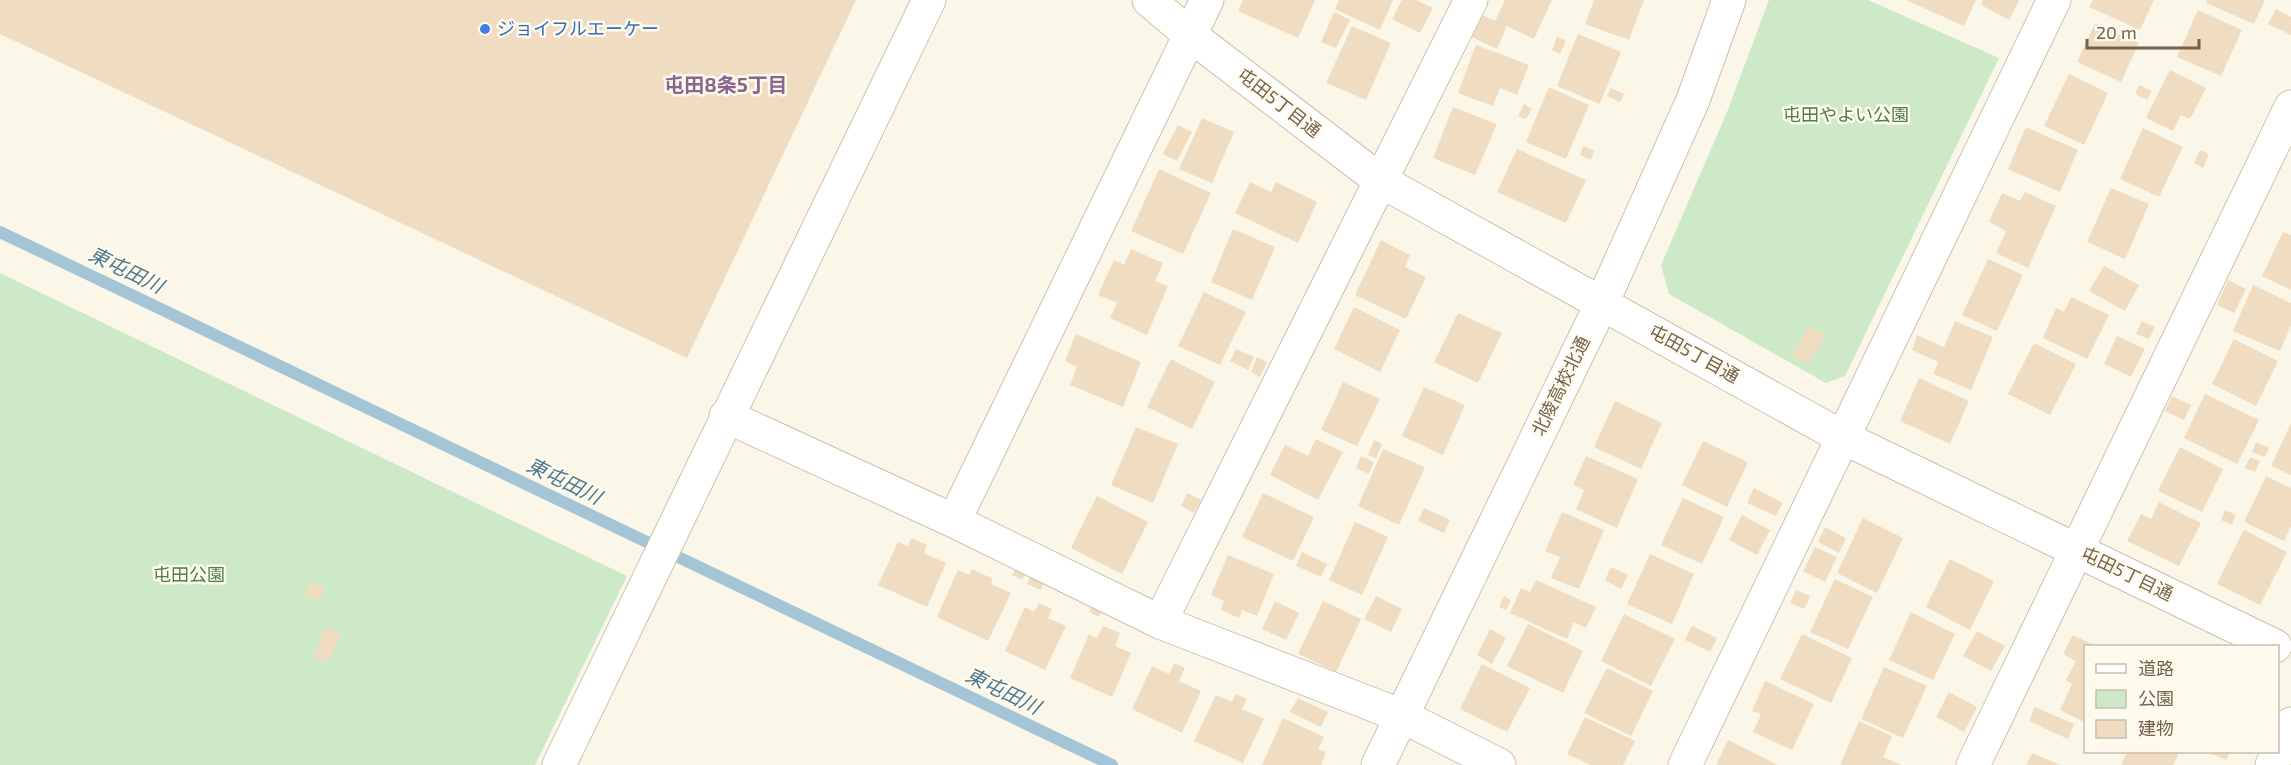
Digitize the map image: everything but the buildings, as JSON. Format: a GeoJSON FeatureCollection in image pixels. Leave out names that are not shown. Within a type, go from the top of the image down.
{"type":"FeatureCollection","features":[{"type":"Feature","properties":{"kind":"street"},"geometry":{"type":"LineString","coordinates":[[559,765],[929,0]]}},
{"type":"Feature","properties":{"kind":"street","name":"屯田5丁目通"},"geometry":{"type":"LineString","coordinates":[[1149,0],[1381,181],[1842,437],[2272,645]]}},
{"type":"Feature","properties":{"kind":"street"},"geometry":{"type":"LineString","coordinates":[[954,521],[1207,0]]}},
{"type":"Feature","properties":{"kind":"street"},"geometry":{"type":"LineString","coordinates":[[1160,622],[1471,0]]}},
{"type":"Feature","properties":{"kind":"street","name":"北陵高校北通"},"geometry":{"type":"LineString","coordinates":[[1378,765],[1602,303],[1693,100],[1729,0]]}},
{"type":"Feature","properties":{"kind":"street"},"geometry":{"type":"LineString","coordinates":[[1685,765],[2054,0]]}},
{"type":"Feature","properties":{"kind":"street"},"geometry":{"type":"LineString","coordinates":[[1973,765],[2291,107]]}},
{"type":"Feature","properties":{"kind":"street"},"geometry":{"type":"LineString","coordinates":[[726,416],[954,521],[1160,622],[1402,716],[1499,765]]}},
{"type":"Feature","properties":{"kind":"street"},"geometry":{"type":"LineString","coordinates":[[2279,750],[2291,724]]}},
{"type":"Feature","properties":{"kind":"green space","name":"屯田やよい公園"},"geometry":{"type":"Polygon","coordinates":[[[1769,0],[1868,0],[1999,58],[1845,376],[1826,383],[1669,294],[1661,265],[1727,112],[1769,0]]]}},
{"type":"Feature","properties":{"kind":"green space","name":"屯田公園"},"geometry":{"type":"Polygon","coordinates":[[[0,273],[627,576],[535,765],[0,765],[0,273]]]}},
{"type":"Feature","properties":{"kind":"waterway","name":"東屯田川"},"geometry":{"type":"LineString","coordinates":[[0,232],[1112,765]]}},
{"type":"Feature","properties":{"kind":"place","name":"ジョイフルエーケー"},"geometry":{"type":"Point","coordinates":[485,29]}},
{"type":"Feature","properties":{"kind":"district","name":"屯田8条5丁目"},"geometry":{"type":"Point","coordinates":[726,85]}}]}
